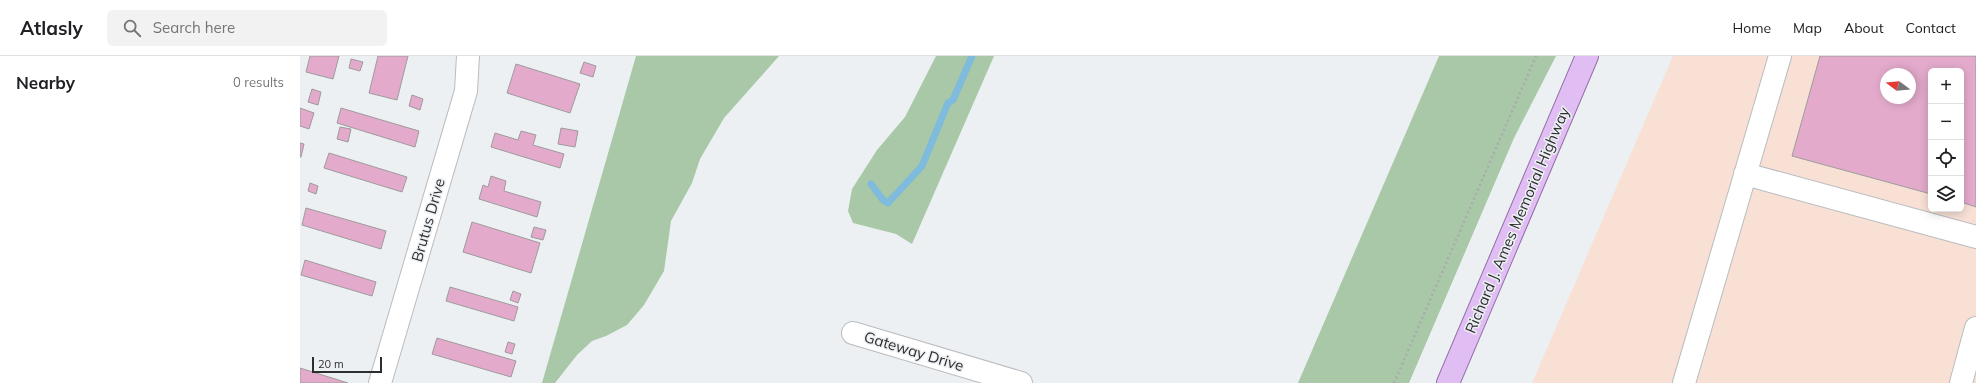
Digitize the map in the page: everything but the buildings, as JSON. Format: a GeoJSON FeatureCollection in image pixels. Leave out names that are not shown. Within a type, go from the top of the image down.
{"type":"FeatureCollection","features":[{"type":"Feature","properties":{"kind":"main road","name":"Richard J. Ames Memorial Highway"},"geometry":{"type":"LineString","coordinates":[[1448,383],[1587,56]]}},
{"type":"Feature","properties":{"kind":"street","name":"Brutus Drive"},"geometry":{"type":"LineString","coordinates":[[380,383],[466,91],[468,56]]}},
{"type":"Feature","properties":{"kind":"street"},"geometry":{"type":"LineString","coordinates":[[1684,383],[1780,56]]}},
{"type":"Feature","properties":{"kind":"street"},"geometry":{"type":"LineString","coordinates":[[1745,174],[1976,237]]}},
{"type":"Feature","properties":{"kind":"street"},"geometry":{"type":"LineString","coordinates":[[1961,383],[1976,328]]}},
{"type":"Feature","properties":{"kind":"street","name":"Gateway Drive"},"geometry":{"type":"LineString","coordinates":[[853,333],[1021,383]]}},
{"type":"Feature","properties":{"kind":"path"},"geometry":{"type":"LineString","coordinates":[[1394,383],[1536,56]]}},
{"type":"Feature","properties":{"kind":"shaded area"},"geometry":{"type":"Polygon","coordinates":[[[1673,56],[1976,56],[1976,383],[1532,383],[1673,56]]]}},
{"type":"Feature","properties":{"kind":"green space"},"geometry":{"type":"Polygon","coordinates":[[[636,56],[779,56],[724,118],[700,159],[692,183],[671,221],[664,271],[644,305],[627,325],[606,336],[592,341],[577,355],[555,383],[542,383],[636,56]]]}},
{"type":"Feature","properties":{"kind":"green space"},"geometry":{"type":"Polygon","coordinates":[[[936,56],[994,56],[912,244],[896,234],[853,223],[848,211],[852,189],[877,150],[905,117],[936,56]]]}},
{"type":"Feature","properties":{"kind":"green space"},"geometry":{"type":"Polygon","coordinates":[[[1439,56],[1556,56],[1514,138],[1409,383],[1298,383],[1439,56]]]}},
{"type":"Feature","properties":{"kind":"waterway"},"geometry":{"type":"LineString","coordinates":[[871,184],[883,200],[888,203],[922,166],[948,103],[953,100],[972,56]]}}]}
